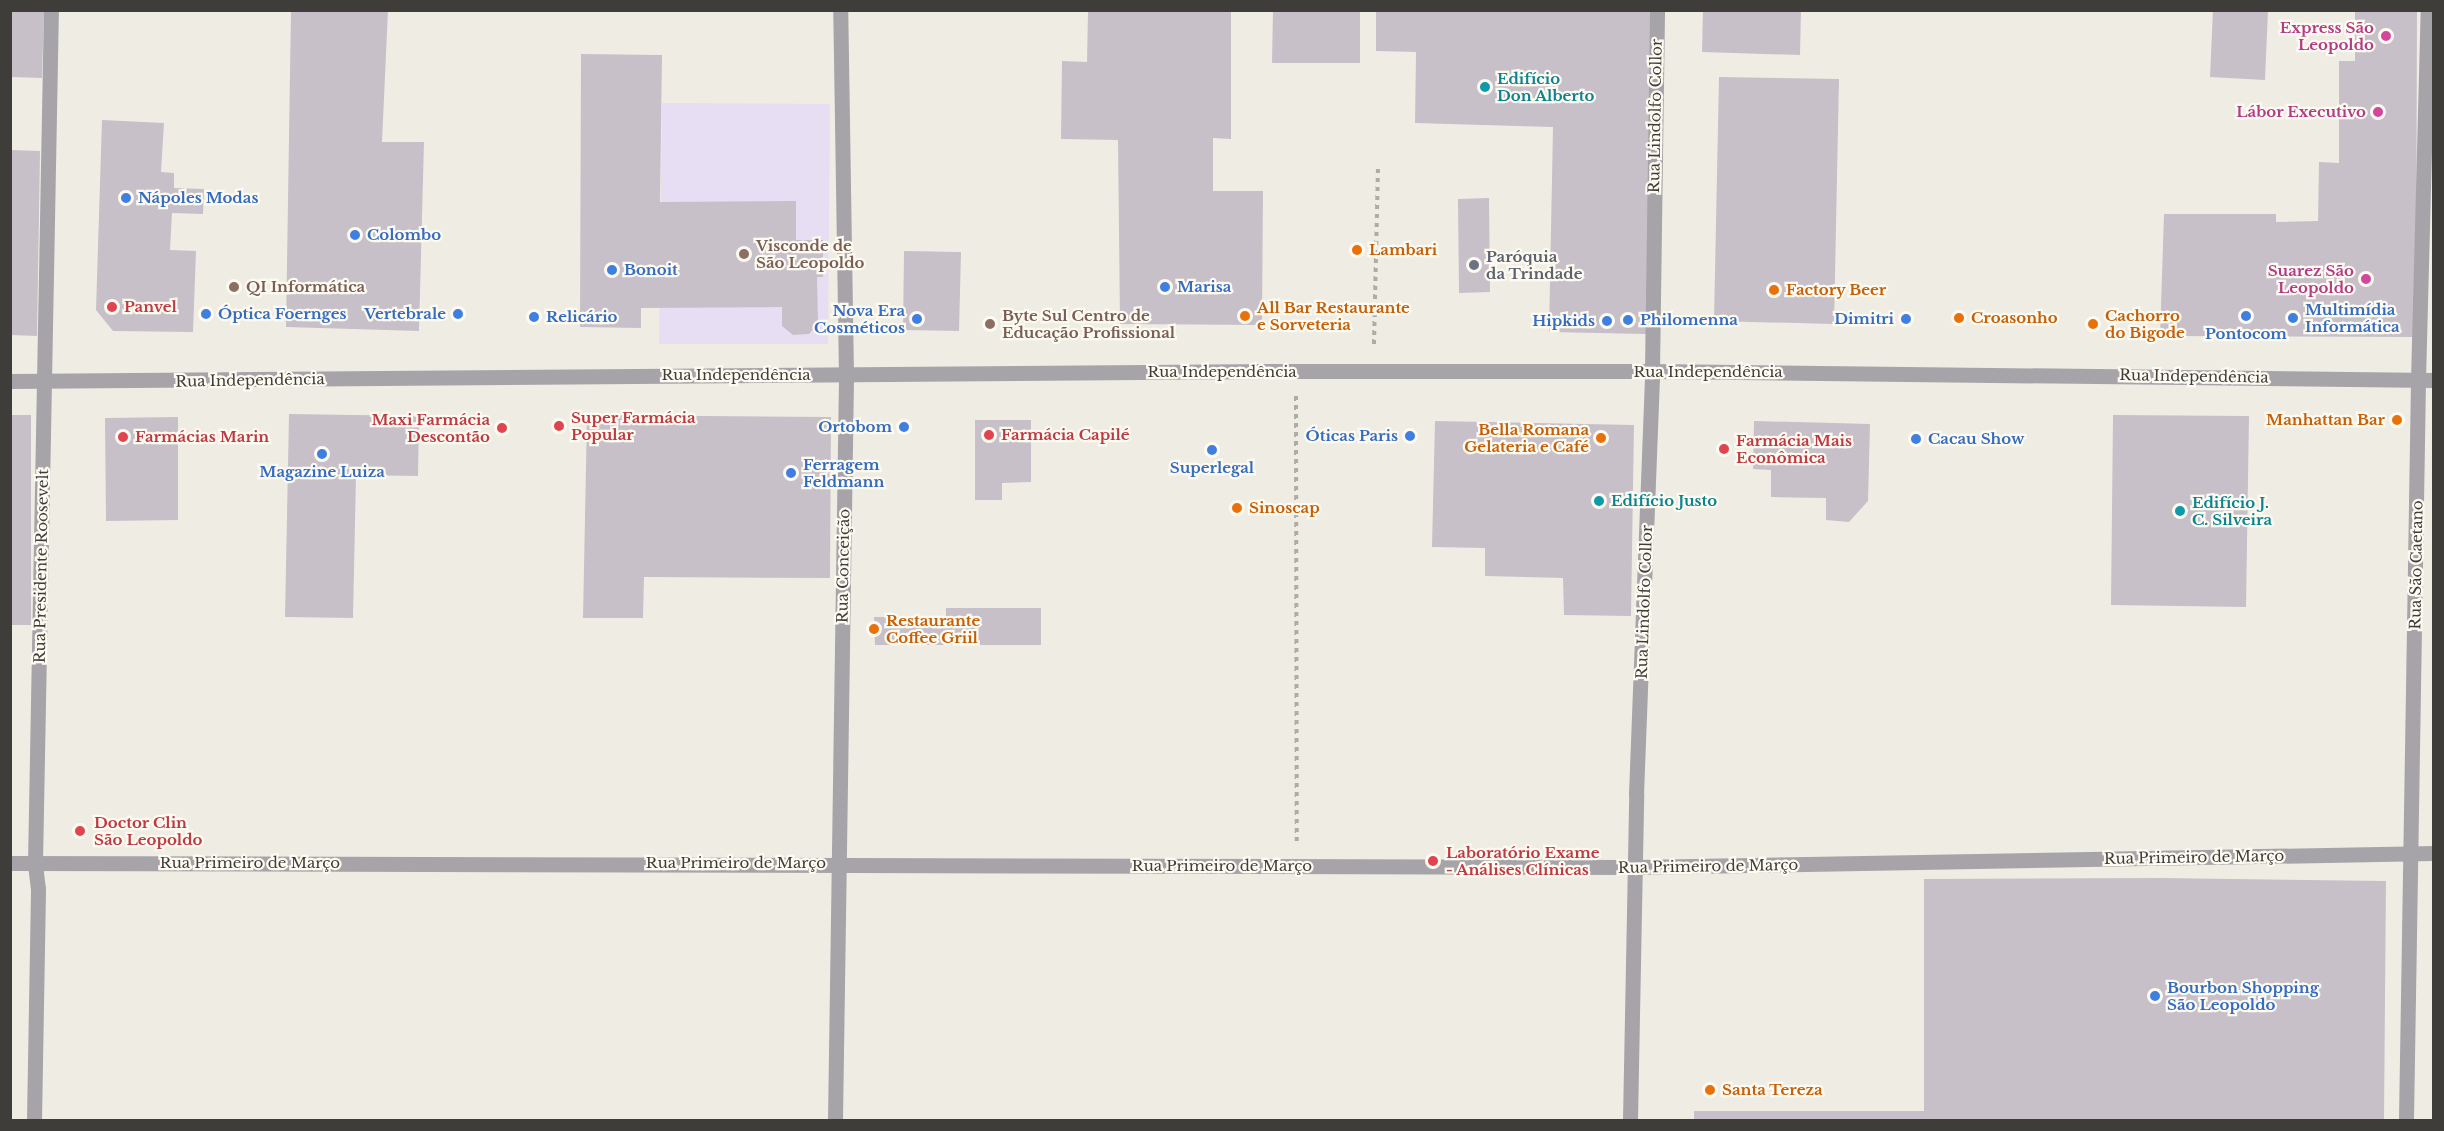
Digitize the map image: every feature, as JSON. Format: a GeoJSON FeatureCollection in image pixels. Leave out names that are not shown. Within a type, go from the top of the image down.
{"type":"FeatureCollection","features":[{"type":"Feature","properties":{"kind":"street","name":"Rua Presidente Roosevelt"},"geometry":{"type":"LineString","coordinates":[[34,1120],[38,889],[35,863],[51,10]]}},
{"type":"Feature","properties":{"kind":"street","name":"Rua Conceição"},"geometry":{"type":"LineString","coordinates":[[835,1120],[846,376],[840,10]]}},
{"type":"Feature","properties":{"kind":"street","name":"Rua Lindolfo Collor"},"geometry":{"type":"LineString","coordinates":[[1630,1120],[1635,867],[1652,371],[1657,10]]}},
{"type":"Feature","properties":{"kind":"street","name":"Rua São Caetano"},"geometry":{"type":"LineString","coordinates":[[2406,1120],[2418,380],[2428,10]]}},
{"type":"Feature","properties":{"kind":"street","name":"Rua Independência"},"geometry":{"type":"LineString","coordinates":[[10,381],[812,373],[846,376],[922,372],[1296,371],[1652,371],[2433,380]]}},
{"type":"Feature","properties":{"kind":"street","name":"Rua Primeiro de Março"},"geometry":{"type":"LineString","coordinates":[[10,863],[839,863],[1635,867],[2433,853]]}},
{"type":"Feature","properties":{"kind":"path"},"geometry":{"type":"LineString","coordinates":[[1373,372],[1378,164]]}},
{"type":"Feature","properties":{"kind":"path"},"geometry":{"type":"LineString","coordinates":[[1296,371],[1297,866]]}},
{"type":"Feature","properties":{"kind":"shaded area","name":"Visconde de São Leopoldo"},"geometry":{"type":"Polygon","coordinates":[[[662,103],[830,104],[828,344],[659,344],[662,103]]]}},
{"type":"Feature","properties":{"kind":"building"},"geometry":{"type":"Polygon","coordinates":[[[10,10],[44,10],[42,78],[10,77],[10,10]]]}},
{"type":"Feature","properties":{"kind":"building","name":"Colombo"},"geometry":{"type":"Polygon","coordinates":[[[291,10],[388,10],[382,142],[424,142],[419,331],[286,327],[291,10]]]}},
{"type":"Feature","properties":{"kind":"building"},"geometry":{"type":"Polygon","coordinates":[[[1088,10],[1231,10],[1231,139],[1213,138],[1213,191],[1263,191],[1262,325],[1120,324],[1118,140],[1061,139],[1062,61],[1087,62],[1088,10]]]}},
{"type":"Feature","properties":{"kind":"building"},"geometry":{"type":"Polygon","coordinates":[[[1273,10],[1360,10],[1360,63],[1272,63],[1273,10]]]}},
{"type":"Feature","properties":{"kind":"building"},"geometry":{"type":"Polygon","coordinates":[[[1376,10],[1654,10],[1646,334],[1549,332],[1553,127],[1415,123],[1416,52],[1376,51],[1376,10]]]}},
{"type":"Feature","properties":{"kind":"building"},"geometry":{"type":"Polygon","coordinates":[[[1703,10],[1801,10],[1800,55],[1702,52],[1703,10]]]}},
{"type":"Feature","properties":{"kind":"building"},"geometry":{"type":"Polygon","coordinates":[[[2213,10],[2268,10],[2265,80],[2210,77],[2213,10]]]}},
{"type":"Feature","properties":{"kind":"building"},"geometry":{"type":"Polygon","coordinates":[[[2355,10],[2417,10],[2416,337],[2160,336],[2164,214],[2276,214],[2276,222],[2318,221],[2319,162],[2339,163],[2339,61],[2355,61],[2355,10]]]}},
{"type":"Feature","properties":{"kind":"building"},"geometry":{"type":"Polygon","coordinates":[[[581,54],[662,55],[660,202],[796,201],[796,240],[823,240],[823,277],[817,277],[818,324],[809,334],[793,335],[782,326],[782,307],[641,308],[641,328],[580,327],[581,54]]]}},
{"type":"Feature","properties":{"kind":"building"},"geometry":{"type":"Polygon","coordinates":[[[1719,77],[1839,79],[1834,324],[1714,321],[1719,77]]]}},
{"type":"Feature","properties":{"kind":"building"},"geometry":{"type":"Polygon","coordinates":[[[102,120],[164,123],[161,172],[174,173],[174,188],[204,189],[203,214],[172,213],[170,250],[196,251],[193,332],[113,331],[96,310],[102,120]]]}},
{"type":"Feature","properties":{"kind":"building"},"geometry":{"type":"Polygon","coordinates":[[[10,150],[40,151],[37,336],[10,335],[10,150]]]}},
{"type":"Feature","properties":{"kind":"building","name":"Paróquia da Trindade"},"geometry":{"type":"Polygon","coordinates":[[[1489,198],[1490,292],[1459,293],[1458,199],[1489,198]]]}},
{"type":"Feature","properties":{"kind":"building"},"geometry":{"type":"Polygon","coordinates":[[[904,251],[961,252],[959,331],[903,330],[904,251]]]}},
{"type":"Feature","properties":{"kind":"building"},"geometry":{"type":"Polygon","coordinates":[[[289,414],[419,416],[418,476],[356,475],[353,618],[285,617],[289,414]]]}},
{"type":"Feature","properties":{"kind":"building"},"geometry":{"type":"Polygon","coordinates":[[[10,415],[31,415],[31,625],[10,625],[10,415]]]}},
{"type":"Feature","properties":{"kind":"building"},"geometry":{"type":"Polygon","coordinates":[[[587,415],[831,417],[830,578],[644,577],[643,618],[583,618],[587,415]]]}},
{"type":"Feature","properties":{"kind":"building","name":"Edifício J. C. Silveira"},"geometry":{"type":"Polygon","coordinates":[[[2113,415],[2249,416],[2246,607],[2111,605],[2113,415]]]}},
{"type":"Feature","properties":{"kind":"building"},"geometry":{"type":"Polygon","coordinates":[[[178,417],[178,520],[106,521],[105,418],[178,417]]]}},
{"type":"Feature","properties":{"kind":"building"},"geometry":{"type":"Polygon","coordinates":[[[975,420],[1031,420],[1031,482],[1002,483],[1002,500],[975,500],[975,420]]]}},
{"type":"Feature","properties":{"kind":"building"},"geometry":{"type":"Polygon","coordinates":[[[1435,421],[1634,425],[1631,616],[1564,615],[1563,578],[1485,576],[1485,548],[1432,547],[1435,421]]]}},
{"type":"Feature","properties":{"kind":"building"},"geometry":{"type":"Polygon","coordinates":[[[1754,421],[1870,424],[1868,501],[1849,522],[1826,520],[1826,498],[1771,497],[1771,470],[1753,469],[1754,421]]]}},
{"type":"Feature","properties":{"kind":"building"},"geometry":{"type":"Polygon","coordinates":[[[946,608],[1041,608],[1041,645],[875,645],[874,617],[946,617],[946,608]]]}},
{"type":"Feature","properties":{"kind":"building","name":"Bourbon Shopping São Leopoldo"},"geometry":{"type":"Polygon","coordinates":[[[2160,878],[2386,881],[2384,1120],[1694,1120],[1694,1111],[1924,1111],[1924,879],[2160,878]]]}},
{"type":"Feature","properties":{"kind":"place","name":"Express São Leopoldo"},"geometry":{"type":"Point","coordinates":[2386,36]}},
{"type":"Feature","properties":{"kind":"place","name":"Edifício Don Alberto"},"geometry":{"type":"Point","coordinates":[1485,87]}},
{"type":"Feature","properties":{"kind":"place","name":"Lábor Executivo"},"geometry":{"type":"Point","coordinates":[2378,112]}},
{"type":"Feature","properties":{"kind":"place","name":"Nápoles Modas"},"geometry":{"type":"Point","coordinates":[126,198]}},
{"type":"Feature","properties":{"kind":"place","name":"Colombo"},"geometry":{"type":"Point","coordinates":[355,235]}},
{"type":"Feature","properties":{"kind":"place","name":"Lambari"},"geometry":{"type":"Point","coordinates":[1357,250]}},
{"type":"Feature","properties":{"kind":"place","name":"Visconde de São Leopoldo"},"geometry":{"type":"Point","coordinates":[744,254]}},
{"type":"Feature","properties":{"kind":"place","name":"Paróquia da Trindade"},"geometry":{"type":"Point","coordinates":[1474,265]}},
{"type":"Feature","properties":{"kind":"place","name":"Bonoit"},"geometry":{"type":"Point","coordinates":[612,270]}},
{"type":"Feature","properties":{"kind":"place","name":"Suarez São Leopoldo"},"geometry":{"type":"Point","coordinates":[2366,279]}},
{"type":"Feature","properties":{"kind":"place","name":"QI Informática"},"geometry":{"type":"Point","coordinates":[234,287]}},
{"type":"Feature","properties":{"kind":"place","name":"Marisa"},"geometry":{"type":"Point","coordinates":[1165,287]}},
{"type":"Feature","properties":{"kind":"place","name":"Factory Beer"},"geometry":{"type":"Point","coordinates":[1774,290]}},
{"type":"Feature","properties":{"kind":"place","name":"Panvel"},"geometry":{"type":"Point","coordinates":[112,307]}},
{"type":"Feature","properties":{"kind":"place","name":"Óptica Foernges"},"geometry":{"type":"Point","coordinates":[206,314]}},
{"type":"Feature","properties":{"kind":"place","name":"Vertebrale"},"geometry":{"type":"Point","coordinates":[458,314]}},
{"type":"Feature","properties":{"kind":"place","name":"All Bar Restaurante e Sorveteria"},"geometry":{"type":"Point","coordinates":[1245,316]}},
{"type":"Feature","properties":{"kind":"place","name":"Pontocom"},"geometry":{"type":"Point","coordinates":[2246,316]}},
{"type":"Feature","properties":{"kind":"place","name":"Relicário"},"geometry":{"type":"Point","coordinates":[534,317]}},
{"type":"Feature","properties":{"kind":"place","name":"Croasonho"},"geometry":{"type":"Point","coordinates":[1959,318]}},
{"type":"Feature","properties":{"kind":"place","name":"Multimídia Informática"},"geometry":{"type":"Point","coordinates":[2293,318]}},
{"type":"Feature","properties":{"kind":"place","name":"Nova Era Cosméticos"},"geometry":{"type":"Point","coordinates":[917,319]}},
{"type":"Feature","properties":{"kind":"place","name":"Dimitri"},"geometry":{"type":"Point","coordinates":[1906,319]}},
{"type":"Feature","properties":{"kind":"place","name":"Philomenna"},"geometry":{"type":"Point","coordinates":[1628,320]}},
{"type":"Feature","properties":{"kind":"place","name":"Hipkids"},"geometry":{"type":"Point","coordinates":[1607,321]}},
{"type":"Feature","properties":{"kind":"place","name":"Byte Sul Centro de Educação Profissional"},"geometry":{"type":"Point","coordinates":[990,324]}},
{"type":"Feature","properties":{"kind":"place","name":"Cachorro do Bigode"},"geometry":{"type":"Point","coordinates":[2093,324]}},
{"type":"Feature","properties":{"kind":"place","name":"Manhattan Bar"},"geometry":{"type":"Point","coordinates":[2397,420]}},
{"type":"Feature","properties":{"kind":"place","name":"Super Farmácia Popular"},"geometry":{"type":"Point","coordinates":[559,426]}},
{"type":"Feature","properties":{"kind":"place","name":"Ortobom"},"geometry":{"type":"Point","coordinates":[904,427]}},
{"type":"Feature","properties":{"kind":"place","name":"Maxi Farmácia Descontão"},"geometry":{"type":"Point","coordinates":[502,428]}},
{"type":"Feature","properties":{"kind":"place","name":"Farmácia Capilé"},"geometry":{"type":"Point","coordinates":[989,435]}},
{"type":"Feature","properties":{"kind":"place","name":"Óticas Paris"},"geometry":{"type":"Point","coordinates":[1410,436]}},
{"type":"Feature","properties":{"kind":"place","name":"Farmácias Marin"},"geometry":{"type":"Point","coordinates":[123,437]}},
{"type":"Feature","properties":{"kind":"place","name":"Bella Romana Gelateria e Café"},"geometry":{"type":"Point","coordinates":[1601,438]}},
{"type":"Feature","properties":{"kind":"place","name":"Cacau Show"},"geometry":{"type":"Point","coordinates":[1916,439]}},
{"type":"Feature","properties":{"kind":"place","name":"Farmácia Mais Econômica"},"geometry":{"type":"Point","coordinates":[1724,449]}},
{"type":"Feature","properties":{"kind":"place","name":"Superlegal"},"geometry":{"type":"Point","coordinates":[1212,450]}},
{"type":"Feature","properties":{"kind":"place","name":"Magazine Luiza"},"geometry":{"type":"Point","coordinates":[322,454]}},
{"type":"Feature","properties":{"kind":"place","name":"Ferragem Feldmann"},"geometry":{"type":"Point","coordinates":[791,473]}},
{"type":"Feature","properties":{"kind":"place","name":"Edifício Justo"},"geometry":{"type":"Point","coordinates":[1599,501]}},
{"type":"Feature","properties":{"kind":"place","name":"Sinoscap"},"geometry":{"type":"Point","coordinates":[1237,508]}},
{"type":"Feature","properties":{"kind":"place","name":"Edifício J. C. Silveira"},"geometry":{"type":"Point","coordinates":[2180,511]}},
{"type":"Feature","properties":{"kind":"place","name":"Restaurante Coffee Griil"},"geometry":{"type":"Point","coordinates":[874,629]}},
{"type":"Feature","properties":{"kind":"place","name":"Doctor Clin São Leopoldo"},"geometry":{"type":"Point","coordinates":[80,831]}},
{"type":"Feature","properties":{"kind":"place","name":"Laboratório Exame - Análises Clínicas"},"geometry":{"type":"Point","coordinates":[1433,861]}},
{"type":"Feature","properties":{"kind":"place","name":"Bourbon Shopping São Leopoldo"},"geometry":{"type":"Point","coordinates":[2155,996]}},
{"type":"Feature","properties":{"kind":"place","name":"Santa Tereza"},"geometry":{"type":"Point","coordinates":[1710,1090]}}]}
